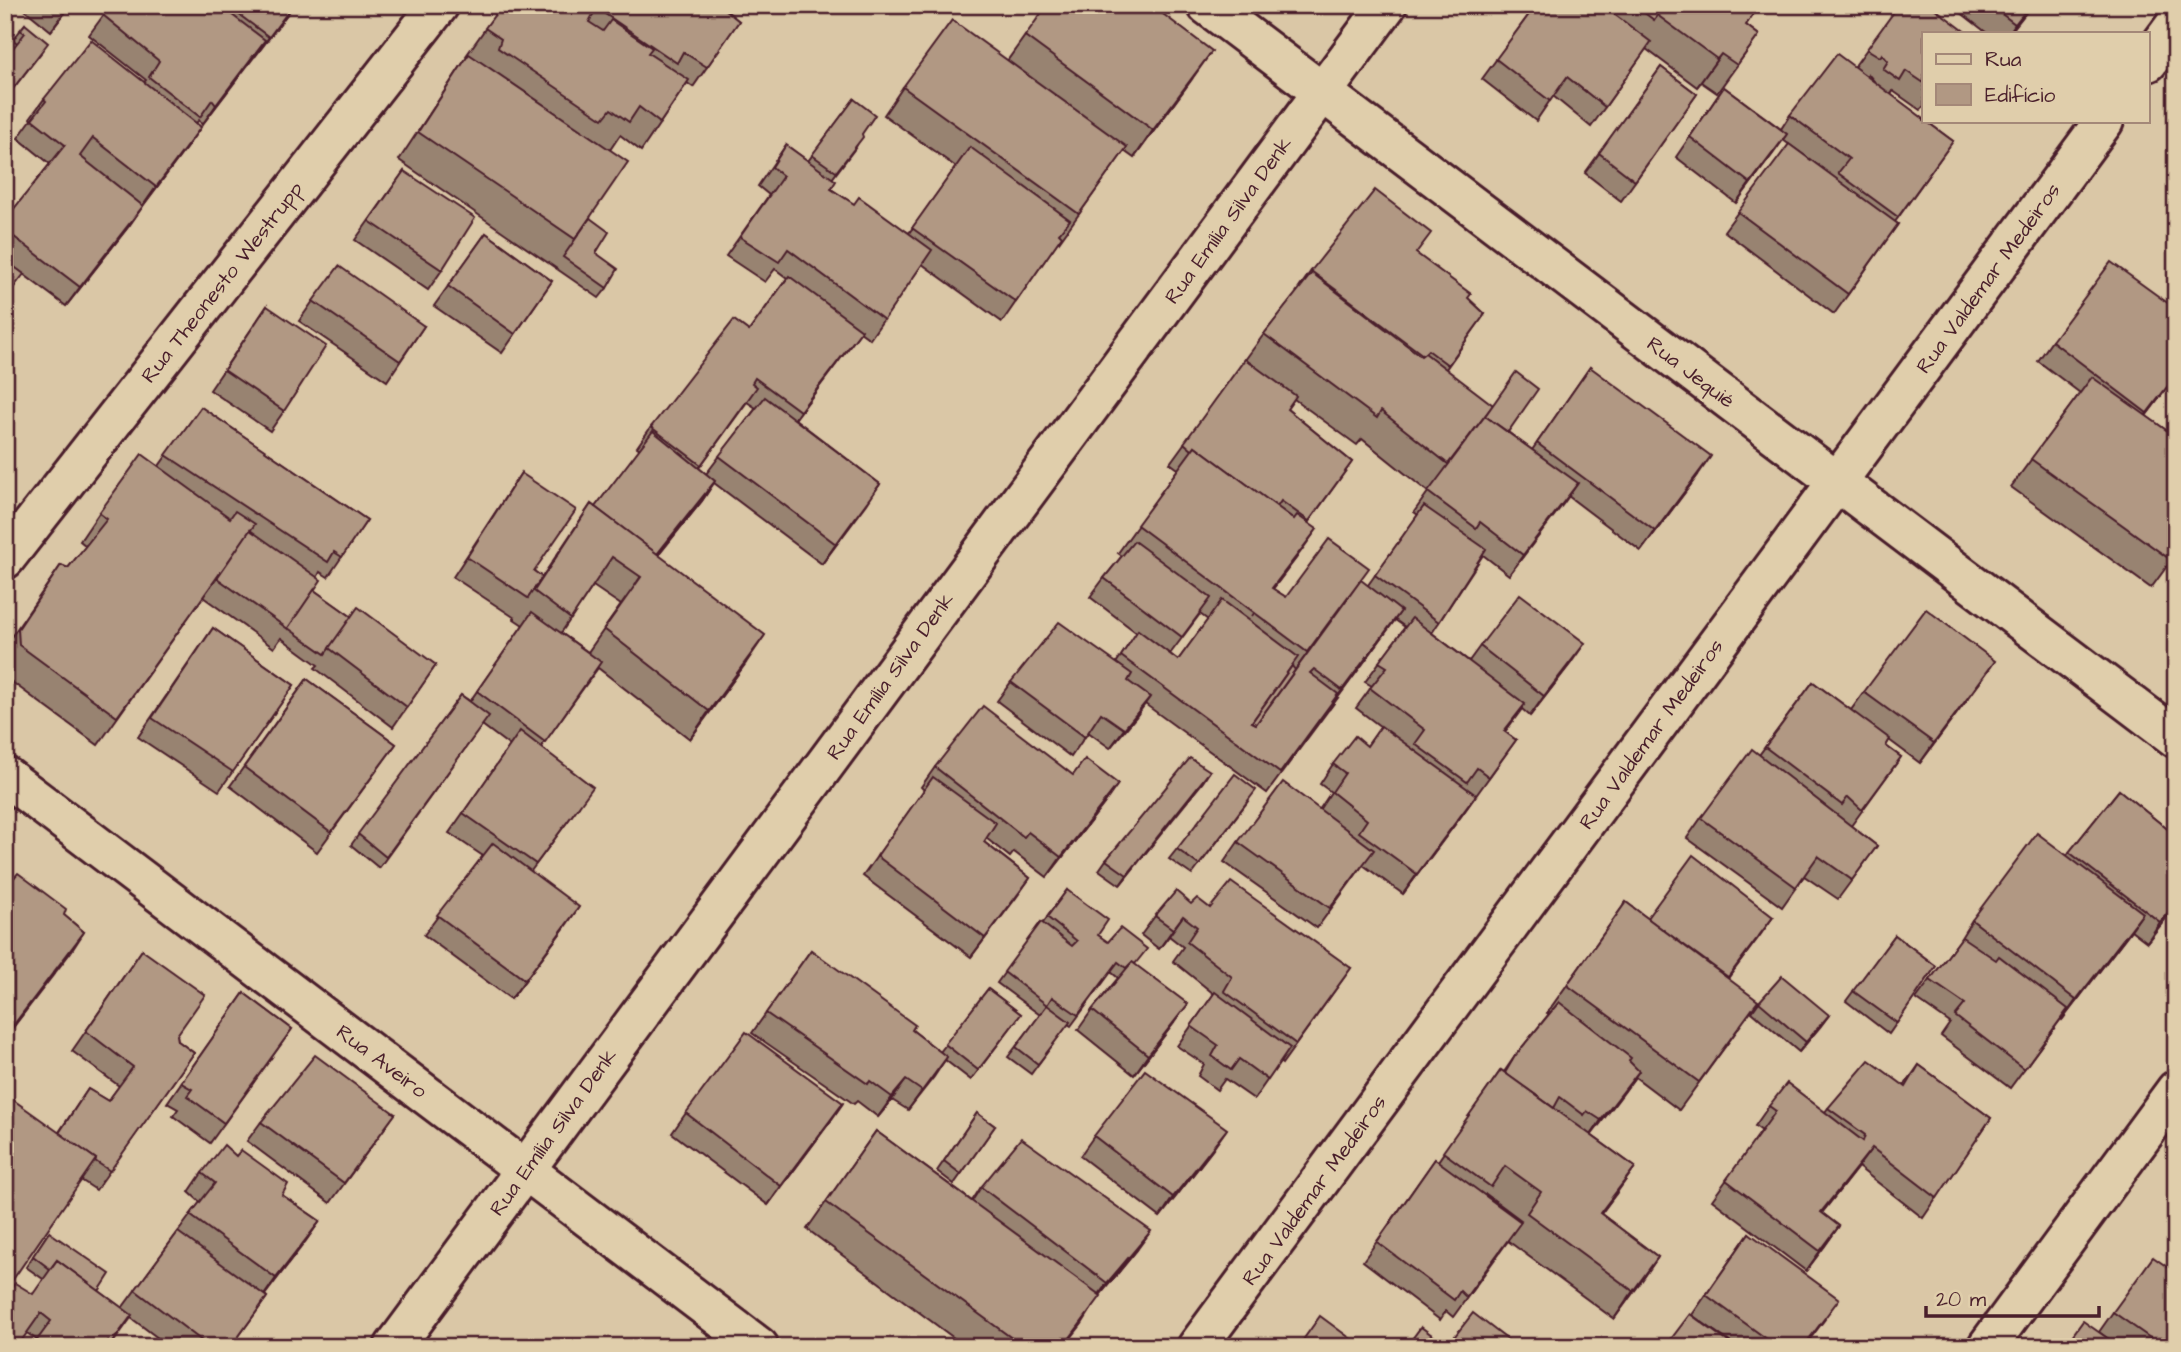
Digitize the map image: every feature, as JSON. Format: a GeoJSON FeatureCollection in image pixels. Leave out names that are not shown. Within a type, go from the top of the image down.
{"type":"FeatureCollection","features":[{"type":"Feature","properties":{"kind":"street","name":"Rua Theonesto Westrupp"},"geometry":{"type":"LineString","coordinates":[[5,559],[439,5]]}},
{"type":"Feature","properties":{"kind":"street","name":"Rua Jequié"},"geometry":{"type":"LineString","coordinates":[[1207,5],[2176,738]]}},
{"type":"Feature","properties":{"kind":"street","name":"Rua Emília Silva Denk"},"geometry":{"type":"LineString","coordinates":[[394,1347],[1387,5]]}},
{"type":"Feature","properties":{"kind":"street"},"geometry":{"type":"LineString","coordinates":[[2150,59],[2176,24]]}},
{"type":"Feature","properties":{"kind":"street","name":"Rua Valdemar Medeiros"},"geometry":{"type":"LineString","coordinates":[[1197,1347],[2103,122]]}},
{"type":"Feature","properties":{"kind":"street","name":"Rua Aveiro"},"geometry":{"type":"LineString","coordinates":[[5,776],[760,1347]]}},
{"type":"Feature","properties":{"kind":"street"},"geometry":{"type":"LineString","coordinates":[[1987,1347],[2176,1090]]}},
{"type":"Feature","properties":{"kind":"building"},"geometry":{"type":"Polygon","coordinates":[[[58,5],[70,5],[65,11],[58,5]]]}},
{"type":"Feature","properties":{"kind":"building"},"geometry":{"type":"Polygon","coordinates":[[[111,5],[219,5],[265,40],[216,105],[212,100],[200,117],[149,77],[159,61],[103,15],[111,5]]]}},
{"type":"Feature","properties":{"kind":"building"},"geometry":{"type":"Polygon","coordinates":[[[226,5],[293,5],[269,37],[226,5]]]}},
{"type":"Feature","properties":{"kind":"building"},"geometry":{"type":"Polygon","coordinates":[[[502,5],[589,5],[596,9],[589,22],[603,31],[611,20],[652,48],[648,53],[689,80],[660,123],[639,107],[629,122],[611,109],[603,119],[498,48],[501,39],[485,28],[502,5]]]}},
{"type":"Feature","properties":{"kind":"building"},"geometry":{"type":"Polygon","coordinates":[[[592,5],[719,5],[739,21],[707,67],[683,52],[677,63],[592,5]]]}},
{"type":"Feature","properties":{"kind":"building"},"geometry":{"type":"Polygon","coordinates":[[[1047,5],[1151,5],[1212,51],[1153,130],[1025,36],[1047,5]]]}},
{"type":"Feature","properties":{"kind":"building"},"geometry":{"type":"Polygon","coordinates":[[[1536,5],[1602,5],[1651,42],[1605,107],[1567,77],[1550,101],[1496,59],[1536,5]]]}},
{"type":"Feature","properties":{"kind":"building"},"geometry":{"type":"Polygon","coordinates":[[[1634,5],[1759,5],[1746,25],[1759,35],[1737,65],[1721,54],[1717,59],[1657,15],[1654,20],[1634,5]]]}},
{"type":"Feature","properties":{"kind":"building"},"geometry":{"type":"Polygon","coordinates":[[[1899,5],[1930,5],[1966,32],[1922,32],[1922,82],[1906,71],[1900,81],[1883,69],[1888,61],[1882,54],[1880,57],[1867,49],[1899,5]]]}},
{"type":"Feature","properties":{"kind":"building"},"geometry":{"type":"Polygon","coordinates":[[[1990,5],[2030,5],[2015,24],[1990,5]]]}},
{"type":"Feature","properties":{"kind":"building"},"geometry":{"type":"Polygon","coordinates":[[[952,20],[1127,147],[1079,214],[903,87],[952,20]]]}},
{"type":"Feature","properties":{"kind":"building"},"geometry":{"type":"Polygon","coordinates":[[[25,24],[48,43],[8,95],[5,93],[5,58],[25,33],[20,30],[25,24]]]}},
{"type":"Feature","properties":{"kind":"building"},"geometry":{"type":"Polygon","coordinates":[[[91,40],[201,127],[156,187],[93,138],[80,156],[143,206],[80,287],[5,230],[5,220],[65,145],[32,119],[46,101],[44,99],[91,40]]]}},
{"type":"Feature","properties":{"kind":"building"},"geometry":{"type":"Polygon","coordinates":[[[469,54],[628,162],[575,239],[418,132],[469,54]]]}},
{"type":"Feature","properties":{"kind":"building"},"geometry":{"type":"Polygon","coordinates":[[[1837,54],[1922,118],[1922,122],[1927,122],[1953,141],[1898,217],[1838,173],[1849,159],[1790,115],[1837,54]]]}},
{"type":"Feature","properties":{"kind":"building"},"geometry":{"type":"Polygon","coordinates":[[[1661,67],[1697,94],[1635,181],[1599,153],[1661,67]]]}},
{"type":"Feature","properties":{"kind":"building"},"geometry":{"type":"Polygon","coordinates":[[[1724,87],[1787,134],[1750,183],[1690,137],[1724,87]]]}},
{"type":"Feature","properties":{"kind":"building"},"geometry":{"type":"Polygon","coordinates":[[[854,99],[875,115],[862,134],[863,137],[836,172],[812,155],[854,99]]]}},
{"type":"Feature","properties":{"kind":"building"},"geometry":{"type":"Polygon","coordinates":[[[1789,144],[1898,224],[1848,294],[1738,212],[1789,144]]]}},
{"type":"Feature","properties":{"kind":"building"},"geometry":{"type":"Polygon","coordinates":[[[786,145],[836,181],[831,189],[854,204],[859,197],[932,250],[884,320],[788,249],[779,262],[740,237],[783,176],[772,167],[786,145]]]}},
{"type":"Feature","properties":{"kind":"building"},"geometry":{"type":"Polygon","coordinates":[[[970,147],[1070,220],[1059,233],[1062,236],[1016,302],[912,228],[970,147]]]}},
{"type":"Feature","properties":{"kind":"building"},"geometry":{"type":"Polygon","coordinates":[[[404,171],[475,218],[442,270],[369,221],[404,171]]]}},
{"type":"Feature","properties":{"kind":"building"},"geometry":{"type":"Polygon","coordinates":[[[1375,190],[1431,233],[1416,253],[1471,294],[1468,298],[1485,314],[1448,365],[1428,350],[1423,355],[1311,271],[1375,190]]]}},
{"type":"Feature","properties":{"kind":"building"},"geometry":{"type":"Polygon","coordinates":[[[590,218],[609,232],[596,253],[618,269],[607,288],[563,257],[590,218]]]}},
{"type":"Feature","properties":{"kind":"building"},"geometry":{"type":"Polygon","coordinates":[[[486,233],[552,281],[515,334],[448,286],[486,233]]]}},
{"type":"Feature","properties":{"kind":"building"},"geometry":{"type":"Polygon","coordinates":[[[5,260],[24,274],[5,298],[5,260]]]}},
{"type":"Feature","properties":{"kind":"building"},"geometry":{"type":"Polygon","coordinates":[[[2111,262],[2176,309],[2176,375],[2147,413],[2052,341],[2111,262]]]}},
{"type":"Feature","properties":{"kind":"building"},"geometry":{"type":"Polygon","coordinates":[[[339,266],[424,326],[400,361],[313,301],[339,266]]]}},
{"type":"Feature","properties":{"kind":"building"},"geometry":{"type":"Polygon","coordinates":[[[1312,273],[1421,356],[1425,353],[1493,405],[1448,464],[1381,411],[1377,418],[1264,334],[1312,273]]]}},
{"type":"Feature","properties":{"kind":"building"},"geometry":{"type":"Polygon","coordinates":[[[789,276],[862,330],[800,411],[755,378],[752,383],[757,387],[701,465],[651,427],[734,320],[749,331],[789,276]]]}},
{"type":"Feature","properties":{"kind":"building"},"geometry":{"type":"Polygon","coordinates":[[[267,306],[326,346],[284,411],[224,370],[267,306]]]}},
{"type":"Feature","properties":{"kind":"building"},"geometry":{"type":"Polygon","coordinates":[[[1245,359],[1296,396],[1287,409],[1352,462],[1309,521],[1281,501],[1277,507],[1195,446],[1192,450],[1184,443],[1245,359]]]}},
{"type":"Feature","properties":{"kind":"building"},"geometry":{"type":"Polygon","coordinates":[[[1590,367],[1711,456],[1655,531],[1537,443],[1590,367]]]}},
{"type":"Feature","properties":{"kind":"building"},"geometry":{"type":"Polygon","coordinates":[[[1516,372],[1538,389],[1508,432],[1485,416],[1516,372]]]}},
{"type":"Feature","properties":{"kind":"building"},"geometry":{"type":"Polygon","coordinates":[[[2092,377],[2176,437],[2176,553],[2171,560],[2031,459],[2092,377]]]}},
{"type":"Feature","properties":{"kind":"building"},"geometry":{"type":"Polygon","coordinates":[[[765,397],[880,484],[836,544],[719,456],[765,397]]]}},
{"type":"Feature","properties":{"kind":"building"},"geometry":{"type":"Polygon","coordinates":[[[201,407],[367,520],[342,557],[334,552],[328,562],[166,455],[201,407]]]}},
{"type":"Feature","properties":{"kind":"building"},"geometry":{"type":"Polygon","coordinates":[[[1485,416],[1578,483],[1523,555],[1480,522],[1476,528],[1428,492],[1485,416]]]}},
{"type":"Feature","properties":{"kind":"building"},"geometry":{"type":"Polygon","coordinates":[[[653,431],[715,481],[657,554],[595,507],[653,431]]]}},
{"type":"Feature","properties":{"kind":"building"},"geometry":{"type":"Polygon","coordinates":[[[1195,446],[1294,519],[1297,515],[1317,529],[1272,588],[1286,597],[1329,539],[1369,568],[1307,652],[1137,525],[1195,446]]]}},
{"type":"Feature","properties":{"kind":"building"},"geometry":{"type":"Polygon","coordinates":[[[142,454],[230,518],[235,511],[255,524],[117,717],[19,645],[18,629],[61,565],[68,568],[107,519],[99,513],[142,454]]]}},
{"type":"Feature","properties":{"kind":"building"},"geometry":{"type":"Polygon","coordinates":[[[521,473],[576,510],[534,571],[542,577],[528,598],[467,557],[521,473]]]}},
{"type":"Feature","properties":{"kind":"building"},"geometry":{"type":"Polygon","coordinates":[[[591,504],[765,635],[709,711],[604,629],[641,577],[612,557],[571,619],[534,591],[591,504]]]}},
{"type":"Feature","properties":{"kind":"building"},"geometry":{"type":"Polygon","coordinates":[[[1424,506],[1486,549],[1439,622],[1375,575],[1424,506]]]}},
{"type":"Feature","properties":{"kind":"building"},"geometry":{"type":"Polygon","coordinates":[[[250,530],[321,580],[288,629],[217,578],[250,530]]]}},
{"type":"Feature","properties":{"kind":"building"},"geometry":{"type":"Polygon","coordinates":[[[1134,541],[1211,598],[1182,637],[1104,578],[1134,541]]]}},
{"type":"Feature","properties":{"kind":"building"},"geometry":{"type":"Polygon","coordinates":[[[1361,580],[1401,611],[1342,690],[1314,669],[1310,673],[1338,694],[1280,773],[1121,656],[1138,630],[1178,660],[1222,600],[1298,657],[1252,722],[1256,724],[1361,580]]]}},
{"type":"Feature","properties":{"kind":"building"},"geometry":{"type":"Polygon","coordinates":[[[314,590],[352,617],[325,654],[288,628],[314,590]]]}},
{"type":"Feature","properties":{"kind":"building"},"geometry":{"type":"Polygon","coordinates":[[[1520,594],[1585,643],[1544,696],[1480,646],[1520,594]]]}},
{"type":"Feature","properties":{"kind":"building"},"geometry":{"type":"Polygon","coordinates":[[[358,607],[436,665],[407,707],[329,648],[358,607]]]}},
{"type":"Feature","properties":{"kind":"building"},"geometry":{"type":"Polygon","coordinates":[[[1926,609],[1995,661],[1934,743],[1864,692],[1926,609]]]}},
{"type":"Feature","properties":{"kind":"building"},"geometry":{"type":"Polygon","coordinates":[[[532,612],[601,662],[545,742],[477,691],[532,612]]]}},
{"type":"Feature","properties":{"kind":"building"},"geometry":{"type":"Polygon","coordinates":[[[1412,618],[1525,704],[1504,731],[1516,740],[1489,777],[1477,768],[1467,782],[1415,744],[1425,730],[1370,688],[1387,667],[1379,662],[1412,618]]]}},
{"type":"Feature","properties":{"kind":"building"},"geometry":{"type":"Polygon","coordinates":[[[1059,622],[1132,674],[1128,681],[1150,697],[1124,729],[1101,713],[1085,737],[1011,682],[1059,622]]]}},
{"type":"Feature","properties":{"kind":"building"},"geometry":{"type":"Polygon","coordinates":[[[213,628],[294,685],[233,772],[152,718],[213,628]]]}},
{"type":"Feature","properties":{"kind":"building"},"geometry":{"type":"Polygon","coordinates":[[[1292,666],[1295,670],[1256,724],[1252,722],[1292,666]]]}},
{"type":"Feature","properties":{"kind":"building"},"geometry":{"type":"Polygon","coordinates":[[[307,679],[396,744],[331,832],[244,767],[307,679]]]}},
{"type":"Feature","properties":{"kind":"building"},"geometry":{"type":"Polygon","coordinates":[[[1813,682],[1890,739],[1886,746],[1901,757],[1862,810],[1848,797],[1842,805],[1765,747],[1813,682]]]}},
{"type":"Feature","properties":{"kind":"building"},"geometry":{"type":"Polygon","coordinates":[[[461,695],[489,716],[386,857],[358,834],[461,695]]]}},
{"type":"Feature","properties":{"kind":"building"},"geometry":{"type":"Polygon","coordinates":[[[983,706],[1073,775],[1085,759],[1118,784],[1061,857],[1028,832],[1024,837],[935,767],[983,706]]]}},
{"type":"Feature","properties":{"kind":"building"},"geometry":{"type":"Polygon","coordinates":[[[1381,726],[1476,795],[1417,874],[1359,832],[1367,820],[1332,792],[1345,773],[1333,764],[1355,736],[1367,746],[1381,726]]]}},
{"type":"Feature","properties":{"kind":"building"},"geometry":{"type":"Polygon","coordinates":[[[520,731],[593,787],[536,864],[463,813],[520,731]]]}},
{"type":"Feature","properties":{"kind":"building"},"geometry":{"type":"Polygon","coordinates":[[[1752,749],[1877,846],[1852,880],[1818,856],[1796,887],[1701,818],[1752,749]]]}},
{"type":"Feature","properties":{"kind":"building"},"geometry":{"type":"Polygon","coordinates":[[[1190,758],[1210,771],[1127,875],[1106,860],[1190,758]]]}},
{"type":"Feature","properties":{"kind":"building"},"geometry":{"type":"Polygon","coordinates":[[[1235,774],[1256,790],[1199,865],[1177,849],[1235,774]]]}},
{"type":"Feature","properties":{"kind":"building"},"geometry":{"type":"Polygon","coordinates":[[[933,777],[996,823],[984,842],[1030,878],[985,938],[877,856],[933,777]]]}},
{"type":"Feature","properties":{"kind":"building"},"geometry":{"type":"Polygon","coordinates":[[[1283,782],[1374,850],[1330,908],[1238,842],[1283,782]]]}},
{"type":"Feature","properties":{"kind":"building"},"geometry":{"type":"Polygon","coordinates":[[[2119,790],[2176,836],[2176,903],[2160,922],[2069,852],[2119,790]]]}},
{"type":"Feature","properties":{"kind":"building"},"geometry":{"type":"Polygon","coordinates":[[[2037,833],[2143,913],[2076,1000],[1972,920],[2037,833]]]}},
{"type":"Feature","properties":{"kind":"building"},"geometry":{"type":"Polygon","coordinates":[[[493,843],[579,907],[525,980],[437,915],[493,843]]]}},
{"type":"Feature","properties":{"kind":"building"},"geometry":{"type":"Polygon","coordinates":[[[1693,855],[1773,917],[1728,977],[1647,918],[1693,855]]]}},
{"type":"Feature","properties":{"kind":"building"},"geometry":{"type":"Polygon","coordinates":[[[18,873],[66,909],[64,915],[84,932],[12,1027],[5,1022],[5,888],[18,873]]]}},
{"type":"Feature","properties":{"kind":"building"},"geometry":{"type":"Polygon","coordinates":[[[1231,882],[1351,968],[1296,1044],[1224,991],[1232,977],[1187,942],[1197,927],[1183,916],[1173,929],[1155,916],[1176,891],[1191,904],[1197,898],[1210,908],[1231,882]]]}},
{"type":"Feature","properties":{"kind":"building"},"geometry":{"type":"Polygon","coordinates":[[[1067,890],[1108,920],[1098,935],[1108,942],[1120,928],[1147,949],[1135,964],[1132,962],[1126,968],[1118,962],[1078,1015],[1052,997],[1047,1005],[1004,972],[1041,922],[1072,946],[1077,941],[1047,917],[1067,890]]]}},
{"type":"Feature","properties":{"kind":"building"},"geometry":{"type":"Polygon","coordinates":[[[1626,902],[1758,1001],[1699,1082],[1567,985],[1626,902]]]}},
{"type":"Feature","properties":{"kind":"building"},"geometry":{"type":"Polygon","coordinates":[[[1895,935],[1936,966],[1897,1023],[1853,991],[1895,935]]]}},
{"type":"Feature","properties":{"kind":"building"},"geometry":{"type":"Polygon","coordinates":[[[1962,937],[1996,960],[1999,956],[2068,1009],[2024,1069],[1955,1016],[1965,1004],[1930,980],[1962,937]]]}},
{"type":"Feature","properties":{"kind":"building"},"geometry":{"type":"Polygon","coordinates":[[[142,950],[205,995],[177,1035],[178,1041],[194,1053],[110,1171],[59,1133],[88,1089],[108,1101],[133,1067],[86,1031],[142,950]]]}},
{"type":"Feature","properties":{"kind":"building"},"geometry":{"type":"Polygon","coordinates":[[[811,950],[915,1025],[912,1030],[947,1057],[922,1091],[906,1080],[892,1097],[870,1081],[868,1084],[766,1013],[811,950]]]}},
{"type":"Feature","properties":{"kind":"building"},"geometry":{"type":"Polygon","coordinates":[[[1132,962],[1188,1004],[1148,1055],[1092,1010],[1132,962]]]}},
{"type":"Feature","properties":{"kind":"building"},"geometry":{"type":"Polygon","coordinates":[[[1782,976],[1829,1015],[1806,1042],[1759,1002],[1782,976]]]}},
{"type":"Feature","properties":{"kind":"building"},"geometry":{"type":"Polygon","coordinates":[[[988,989],[1021,1014],[978,1070],[945,1044],[988,989]]]}},
{"type":"Feature","properties":{"kind":"building"},"geometry":{"type":"Polygon","coordinates":[[[1215,992],[1290,1048],[1268,1080],[1239,1059],[1231,1070],[1212,1056],[1218,1045],[1191,1026],[1215,992]]]}},
{"type":"Feature","properties":{"kind":"building"},"geometry":{"type":"Polygon","coordinates":[[[244,993],[292,1029],[224,1123],[187,1096],[192,1089],[181,1083],[244,993]]]}},
{"type":"Feature","properties":{"kind":"building"},"geometry":{"type":"Polygon","coordinates":[[[1559,1002],[1631,1058],[1629,1061],[1639,1071],[1601,1120],[1587,1111],[1584,1115],[1560,1097],[1554,1108],[1505,1073],[1515,1056],[1559,1002]]]}},
{"type":"Feature","properties":{"kind":"building"},"geometry":{"type":"Polygon","coordinates":[[[1047,1005],[1070,1022],[1038,1064],[1016,1047],[1047,1005]]]}},
{"type":"Feature","properties":{"kind":"building"},"geometry":{"type":"Polygon","coordinates":[[[746,1032],[843,1103],[781,1186],[686,1113],[746,1032]]]}},
{"type":"Feature","properties":{"kind":"building"},"geometry":{"type":"Polygon","coordinates":[[[315,1055],[395,1114],[344,1183],[261,1122],[315,1055]]]}},
{"type":"Feature","properties":{"kind":"building"},"geometry":{"type":"Polygon","coordinates":[[[1869,1060],[1906,1087],[1919,1065],[1991,1118],[1937,1198],[1872,1148],[1821,1212],[1839,1226],[1820,1251],[1726,1180],[1776,1111],[1769,1106],[1787,1083],[1863,1141],[1865,1135],[1828,1108],[1869,1060]]]}},
{"type":"Feature","properties":{"kind":"building"},"geometry":{"type":"Polygon","coordinates":[[[1145,1070],[1227,1129],[1173,1197],[1094,1136],[1145,1070]]]}},
{"type":"Feature","properties":{"kind":"building"},"geometry":{"type":"Polygon","coordinates":[[[1501,1070],[1635,1167],[1600,1213],[1658,1257],[1633,1291],[1527,1213],[1541,1192],[1505,1166],[1491,1187],[1443,1152],[1501,1070]]]}},
{"type":"Feature","properties":{"kind":"building"},"geometry":{"type":"Polygon","coordinates":[[[5,1094],[96,1159],[5,1291],[5,1094]]]}},
{"type":"Feature","properties":{"kind":"building"},"geometry":{"type":"Polygon","coordinates":[[[977,1113],[995,1126],[961,1174],[944,1161],[977,1113]]]}},
{"type":"Feature","properties":{"kind":"building"},"geometry":{"type":"Polygon","coordinates":[[[876,1131],[1101,1296],[1063,1347],[1024,1347],[826,1202],[876,1131]]]}},
{"type":"Feature","properties":{"kind":"building"},"geometry":{"type":"Polygon","coordinates":[[[1021,1138],[1151,1231],[1107,1283],[981,1187],[1021,1138]]]}},
{"type":"Feature","properties":{"kind":"building"},"geometry":{"type":"Polygon","coordinates":[[[224,1145],[236,1156],[241,1150],[288,1184],[282,1195],[320,1221],[276,1278],[190,1215],[215,1183],[202,1173],[224,1145]]]}},
{"type":"Feature","properties":{"kind":"building"},"geometry":{"type":"Polygon","coordinates":[[[1435,1159],[1521,1222],[1466,1297],[1460,1291],[1454,1300],[1377,1242],[1435,1159]]]}},
{"type":"Feature","properties":{"kind":"building"},"geometry":{"type":"Polygon","coordinates":[[[49,1232],[110,1274],[99,1291],[57,1260],[50,1269],[33,1256],[49,1232]]]}},
{"type":"Feature","properties":{"kind":"building"},"geometry":{"type":"Polygon","coordinates":[[[178,1232],[267,1297],[231,1347],[210,1347],[135,1290],[178,1232]]]}},
{"type":"Feature","properties":{"kind":"building"},"geometry":{"type":"Polygon","coordinates":[[[1749,1233],[1839,1299],[1803,1347],[1778,1347],[1706,1295],[1749,1233]]]}},
{"type":"Feature","properties":{"kind":"building"},"geometry":{"type":"Polygon","coordinates":[[[2153,1257],[2176,1273],[2176,1347],[2163,1347],[2113,1312],[2153,1257]]]}},
{"type":"Feature","properties":{"kind":"building"},"geometry":{"type":"Polygon","coordinates":[[[57,1260],[132,1315],[110,1345],[108,1341],[104,1347],[32,1347],[51,1321],[41,1313],[17,1347],[5,1347],[5,1298],[15,1283],[33,1294],[57,1260]]]}},
{"type":"Feature","properties":{"kind":"building"},"geometry":{"type":"Polygon","coordinates":[[[1473,1313],[1517,1347],[1406,1347],[1421,1327],[1447,1346],[1473,1313]]]}},
{"type":"Feature","properties":{"kind":"building"},"geometry":{"type":"Polygon","coordinates":[[[1690,1314],[1735,1347],[1665,1347],[1690,1314]]]}},
{"type":"Feature","properties":{"kind":"building"},"geometry":{"type":"Polygon","coordinates":[[[1320,1316],[1362,1347],[1298,1347],[1320,1316]]]}},
{"type":"Feature","properties":{"kind":"building"},"geometry":{"type":"Polygon","coordinates":[[[2083,1321],[2120,1347],[2064,1347],[2083,1321]]]}}]}
